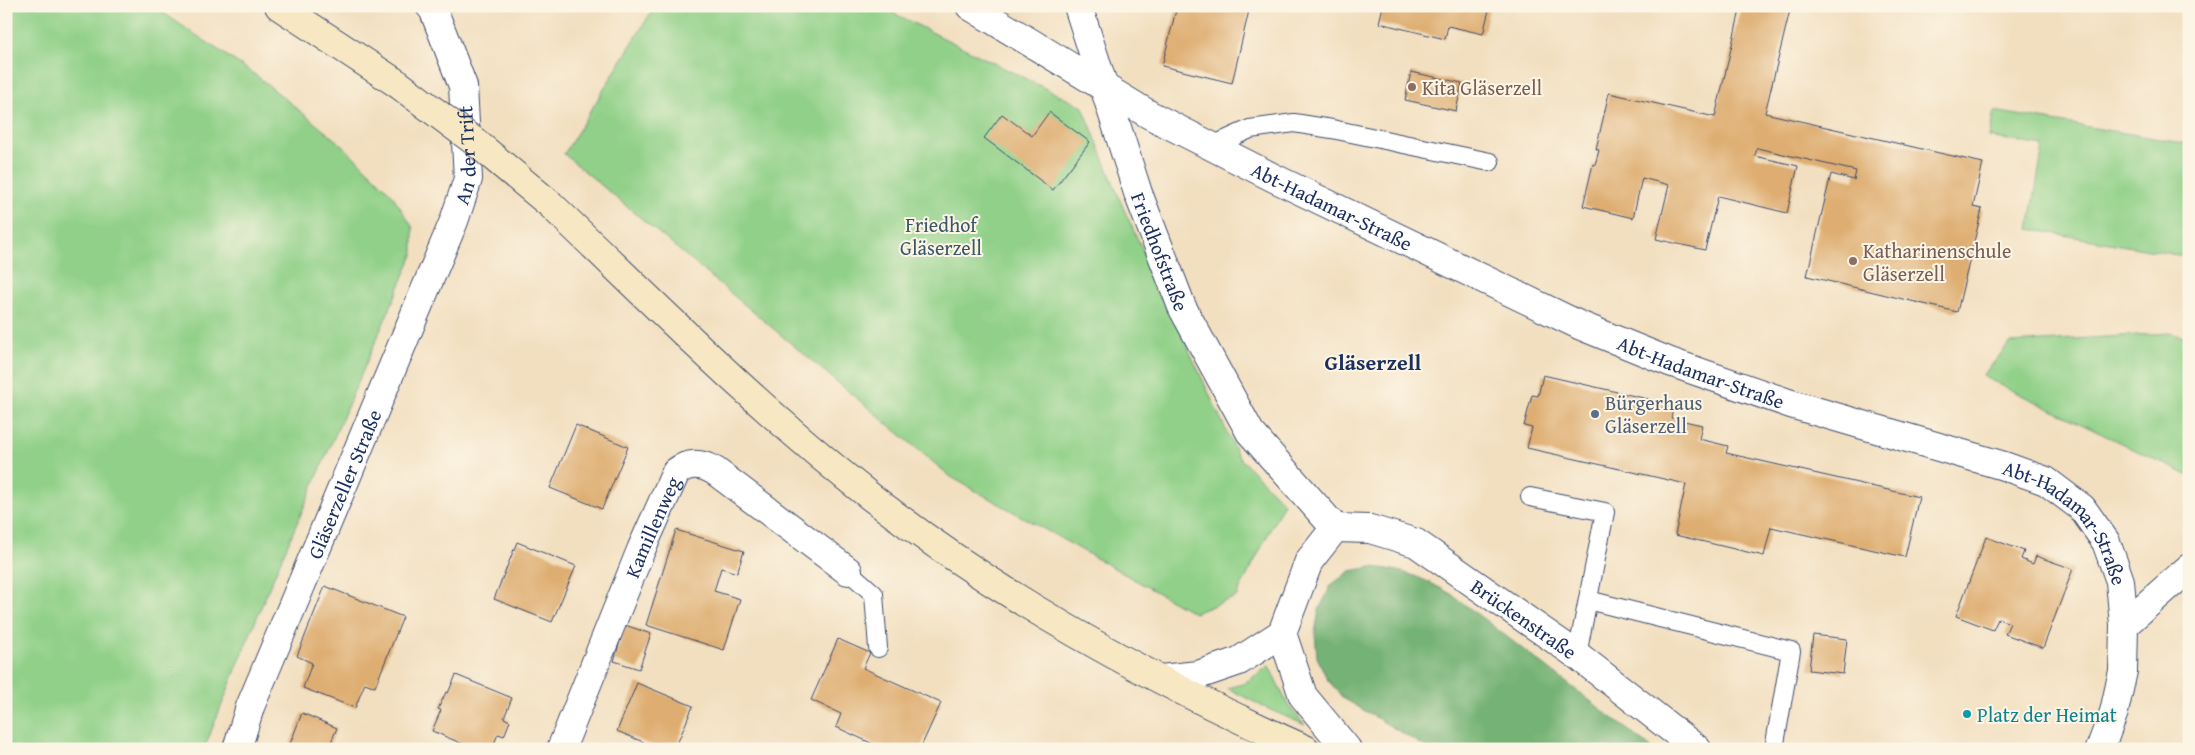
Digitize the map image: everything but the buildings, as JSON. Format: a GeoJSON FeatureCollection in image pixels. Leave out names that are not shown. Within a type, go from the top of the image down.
{"type":"FeatureCollection","features":[{"type":"Feature","properties":{"kind":"main road"},"geometry":{"type":"LineString","coordinates":[[279,6],[398,84],[474,141],[551,205],[738,384],[803,442],[871,497],[935,544],[1001,588],[1079,635],[1161,679],[1305,749]]}},
{"type":"Feature","properties":{"kind":"street","name":"An der Trift"},"geometry":{"type":"LineString","coordinates":[[430,6],[433,9],[462,86],[468,178],[454,221]]}},
{"type":"Feature","properties":{"kind":"street"},"geometry":{"type":"LineString","coordinates":[[970,6],[1104,88]]}},
{"type":"Feature","properties":{"kind":"street","name":"Friedhofstraße"},"geometry":{"type":"LineString","coordinates":[[1078,6],[1138,193],[1182,307],[1250,432],[1335,528]]}},
{"type":"Feature","properties":{"kind":"street","name":"Abt-Hadamar-Straße"},"geometry":{"type":"LineString","coordinates":[[1104,88],[1150,115],[1212,146],[1579,325],[1670,362],[1791,404],[2004,466],[2046,481],[2082,508],[2106,542],[2120,581],[2124,625],[2123,671],[2114,712],[2100,749]]}},
{"type":"Feature","properties":{"kind":"street","name":"Gläserzeller Straße"},"geometry":{"type":"LineString","coordinates":[[237,749],[250,707],[286,617],[454,221]]}},
{"type":"Feature","properties":{"kind":"street","name":"Kamillenweg"},"geometry":{"type":"LineString","coordinates":[[561,749],[641,550],[676,472],[683,466],[705,465],[715,471],[848,571]]}},
{"type":"Feature","properties":{"kind":"street"},"geometry":{"type":"LineString","coordinates":[[1161,679],[1198,675],[1239,661],[1282,633],[1309,561],[1335,528]]}},
{"type":"Feature","properties":{"kind":"street","name":"Brückenstraße"},"geometry":{"type":"LineString","coordinates":[[1335,528],[1370,529],[1416,543],[1577,655],[1697,749]]}},
{"type":"Feature","properties":{"kind":"street"},"geometry":{"type":"LineString","coordinates":[[2124,625],[2189,568]]}},
{"type":"Feature","properties":{"kind":"street"},"geometry":{"type":"LineString","coordinates":[[1282,633],[1303,696],[1347,749]]}},
{"type":"Feature","properties":{"kind":"lane"},"geometry":{"type":"LineString","coordinates":[[1212,146],[1250,129],[1294,123],[1332,129],[1490,162]]}},
{"type":"Feature","properties":{"kind":"lane"},"geometry":{"type":"LineString","coordinates":[[1530,497],[1605,512],[1577,655]]}},
{"type":"Feature","properties":{"kind":"lane"},"geometry":{"type":"LineString","coordinates":[[848,571],[874,594],[878,648]]}},
{"type":"Feature","properties":{"kind":"lane"},"geometry":{"type":"LineString","coordinates":[[1588,600],[1791,651],[1774,749]]}},
{"type":"Feature","properties":{"kind":"green space"},"geometry":{"type":"Polygon","coordinates":[[[6,6],[153,6],[257,76],[343,146],[391,193],[413,228],[413,255],[268,590],[204,749],[6,749],[6,6]]]}},
{"type":"Feature","properties":{"kind":"green space","name":"Friedhof Gläserzell"},"geometry":{"type":"Polygon","coordinates":[[[655,6],[885,6],[897,15],[1083,107],[1122,205],[1238,456],[1284,503],[1236,597],[1194,613],[951,477],[564,154],[655,6]]]}},
{"type":"Feature","properties":{"kind":"green space"},"geometry":{"type":"Polygon","coordinates":[[[1994,111],[2189,144],[2189,257],[2029,229],[2043,146],[1989,137],[1994,111]]]}},
{"type":"Feature","properties":{"kind":"green space"},"geometry":{"type":"Polygon","coordinates":[[[2169,333],[2189,338],[2189,476],[1982,376],[2010,343],[2169,333]]]}},
{"type":"Feature","properties":{"kind":"green space"},"geometry":{"type":"Polygon","coordinates":[[[1372,567],[1394,570],[1413,576],[1451,594],[1653,749],[1429,749],[1343,698],[1327,679],[1317,657],[1315,633],[1319,610],[1331,585],[1350,571],[1372,567]]]}},
{"type":"Feature","properties":{"kind":"green space"},"geometry":{"type":"Polygon","coordinates":[[[1269,666],[1289,707],[1305,725],[1227,688],[1243,684],[1269,666]]]}},
{"type":"Feature","properties":{"kind":"place","name":"Kita Gläserzell"},"geometry":{"type":"Point","coordinates":[1412,87]}},
{"type":"Feature","properties":{"kind":"place","name":"Katharinenschule Gläserzell"},"geometry":{"type":"Point","coordinates":[1853,261]}},
{"type":"Feature","properties":{"kind":"place","name":"Bürgerhaus Gläserzell"},"geometry":{"type":"Point","coordinates":[1595,414]}},
{"type":"Feature","properties":{"kind":"place","name":"Platz der Heimat"},"geometry":{"type":"Point","coordinates":[1967,714]}},
{"type":"Feature","properties":{"kind":"district","name":"Gläserzell"},"geometry":{"type":"Point","coordinates":[1373,362]}}]}
